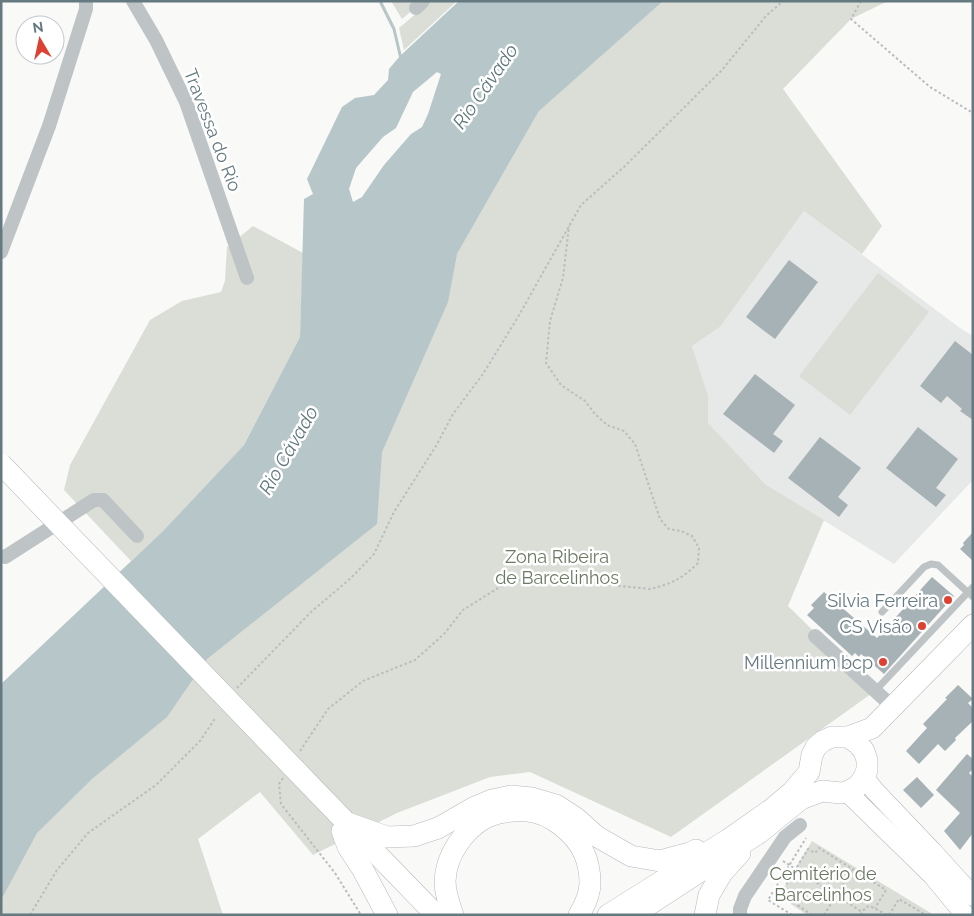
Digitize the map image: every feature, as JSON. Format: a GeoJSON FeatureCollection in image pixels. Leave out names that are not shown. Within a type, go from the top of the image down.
{"type":"FeatureCollection","features":[{"type":"Feature","properties":{"kind":"main road"},"geometry":{"type":"LineString","coordinates":[[1,464],[305,786]]}},
{"type":"Feature","properties":{"kind":"main road"},"geometry":{"type":"LineString","coordinates":[[1,477],[344,826],[436,915]]}},
{"type":"Feature","properties":{"kind":"main road"},"geometry":{"type":"LineString","coordinates":[[856,744],[973,625]]}},
{"type":"Feature","properties":{"kind":"main road"},"geometry":{"type":"LineString","coordinates":[[608,915],[729,839],[773,808],[792,792],[809,772],[812,755],[816,747],[823,741],[832,737],[856,744],[867,760],[867,770],[858,786],[847,792],[822,791],[801,799],[759,833],[633,915]]}},
{"type":"Feature","properties":{"kind":"main road"},"geometry":{"type":"LineString","coordinates":[[809,772],[822,791]]}},
{"type":"Feature","properties":{"kind":"main road"},"geometry":{"type":"LineString","coordinates":[[864,777],[973,896]]}},
{"type":"Feature","properties":{"kind":"main road"},"geometry":{"type":"LineString","coordinates":[[847,792],[932,875],[965,915]]}},
{"type":"Feature","properties":{"kind":"main road"},"geometry":{"type":"LineString","coordinates":[[344,826],[387,837],[414,836],[438,828],[473,808],[492,800],[511,796],[532,798],[556,805],[576,818],[596,836],[631,856],[660,861],[690,853],[718,839],[729,839]]}},
{"type":"Feature","properties":{"kind":"main road"},"geometry":{"type":"LineString","coordinates":[[452,915],[445,882],[447,868],[454,849],[469,830],[487,817],[508,812],[529,811],[548,817],[561,826],[573,837],[583,852],[590,884],[586,903],[579,915]]}},
{"type":"Feature","properties":{"kind":"main road"},"geometry":{"type":"LineString","coordinates":[[344,826],[348,848],[363,870],[388,915]]}},
{"type":"Feature","properties":{"kind":"main road"},"geometry":{"type":"LineString","coordinates":[[344,826],[420,915]]}},
{"type":"Feature","properties":{"kind":"main road"},"geometry":{"type":"LineString","coordinates":[[705,915],[709,895],[722,873],[759,833]]}},
{"type":"Feature","properties":{"kind":"street"},"geometry":{"type":"LineString","coordinates":[[1,252],[49,126],[86,9],[86,1]]}},
{"type":"Feature","properties":{"kind":"street","name":"Travessa do Rio"},"geometry":{"type":"LineString","coordinates":[[133,1],[156,40],[186,102],[247,278]]}},
{"type":"Feature","properties":{"kind":"street"},"geometry":{"type":"LineString","coordinates":[[1,556],[5,557],[94,500],[102,500],[137,536]]}},
{"type":"Feature","properties":{"kind":"street"},"geometry":{"type":"LineString","coordinates":[[815,636],[893,707]]}},
{"type":"Feature","properties":{"kind":"street"},"geometry":{"type":"LineString","coordinates":[[740,915],[745,896],[785,837],[800,825]]}},
{"type":"Feature","properties":{"kind":"lane"},"geometry":{"type":"LineString","coordinates":[[875,691],[971,592],[938,565],[931,564],[919,571],[882,612]]}},
{"type":"Feature","properties":{"kind":"path"},"geometry":{"type":"LineString","coordinates":[[232,693],[311,612],[351,578],[374,554],[398,505],[436,446],[453,414],[483,374],[518,317],[581,205],[625,166],[722,70],[766,16],[783,1]]}},
{"type":"Feature","properties":{"kind":"path"},"geometry":{"type":"LineString","coordinates":[[861,1],[851,19],[930,87],[973,113]]}},
{"type":"Feature","properties":{"kind":"path"},"geometry":{"type":"LineString","coordinates":[[301,751],[328,709],[363,681],[415,660],[444,634],[463,610],[506,583],[534,577],[650,589],[668,585],[688,573],[698,563],[699,548],[692,536],[681,531],[669,529],[660,519],[635,444],[624,431],[607,425],[585,401],[562,385],[546,363],[550,321],[562,278],[569,226]]}},
{"type":"Feature","properties":{"kind":"path"},"geometry":{"type":"LineString","coordinates":[[30,915],[58,870],[88,833],[156,785],[200,740],[216,717]]}},
{"type":"Feature","properties":{"kind":"path"},"geometry":{"type":"LineString","coordinates":[[284,776],[279,784],[281,804],[335,873],[361,915]]}},
{"type":"Feature","properties":{"kind":"path"},"geometry":{"type":"LineString","coordinates":[[792,915],[768,900],[806,838]]}},
{"type":"Feature","properties":{"kind":"path"},"geometry":{"type":"LineString","coordinates":[[812,915],[787,898],[791,892],[784,888],[808,849],[815,854],[819,848],[886,890],[875,908]]}},
{"type":"Feature","properties":{"kind":"path"},"geometry":{"type":"LineString","coordinates":[[789,865],[862,913],[866,907],[870,906],[888,915],[898,899],[926,915]]}},
{"type":"Feature","properties":{"kind":"path"},"geometry":{"type":"LineString","coordinates":[[824,915],[852,869]]}},
{"type":"Feature","properties":{"kind":"shaded area"},"geometry":{"type":"Polygon","coordinates":[[[804,211],[973,336],[973,480],[894,564],[765,484],[712,431],[708,423],[708,395],[692,346],[720,327],[804,211]]]}},
{"type":"Feature","properties":{"kind":"green space"},"geometry":{"type":"Polygon","coordinates":[[[391,1],[423,1],[402,19],[391,1]]]}},
{"type":"Feature","properties":{"kind":"green space"},"geometry":{"type":"Polygon","coordinates":[[[431,1],[457,1],[404,50],[399,28],[431,1]]]}},
{"type":"Feature","properties":{"kind":"green space","name":"Zona Ribeira de Barcelinhos"},"geometry":{"type":"Polygon","coordinates":[[[641,1],[888,1],[851,19],[783,89],[882,226],[862,254],[804,211],[720,327],[692,346],[708,395],[708,423],[765,484],[824,520],[788,606],[875,691],[671,837],[530,772],[490,777],[397,813],[313,855],[260,792],[198,839],[223,915],[1,915],[1,872],[457,254],[539,111],[641,1]]]}},
{"type":"Feature","properties":{"kind":"green space"},"geometry":{"type":"Polygon","coordinates":[[[253,226],[303,253],[300,337],[244,445],[163,531],[131,561],[64,490],[70,465],[150,320],[182,301],[221,292],[225,281],[227,247],[253,226]]]}},
{"type":"Feature","properties":{"kind":"green space"},"geometry":{"type":"Polygon","coordinates":[[[878,273],[929,312],[850,415],[799,376],[878,273]]]}},
{"type":"Feature","properties":{"kind":"green space","name":"Cemitério de Barcelinhos"},"geometry":{"type":"Polygon","coordinates":[[[812,841],[934,915],[807,915],[779,896],[812,841]]]}},
{"type":"Feature","properties":{"kind":"water","name":"Rio Cávado"},"geometry":{"type":"Polygon","coordinates":[[[459,1],[663,1],[539,111],[457,254],[448,302],[382,452],[377,524],[207,659],[167,717],[92,779],[37,833],[1,900],[1,684],[163,531],[244,445],[300,337],[304,199],[313,194],[307,179],[342,107],[355,98],[374,95],[388,80],[389,69],[400,56],[459,1]],[[437,72],[413,92],[396,128],[383,137],[356,168],[349,189],[353,202],[362,197],[384,165],[411,134],[422,127],[441,74],[437,72]]]}},
{"type":"Feature","properties":{"kind":"building"},"geometry":{"type":"Polygon","coordinates":[[[789,260],[818,282],[775,339],[746,317],[789,260]]]}},
{"type":"Feature","properties":{"kind":"building"},"geometry":{"type":"Polygon","coordinates":[[[955,341],[973,355],[973,420],[960,411],[962,409],[947,396],[941,403],[920,386],[955,341]]]}},
{"type":"Feature","properties":{"kind":"building"},"geometry":{"type":"Polygon","coordinates":[[[755,374],[795,405],[773,434],[783,441],[774,453],[723,414],[755,374]]]}},
{"type":"Feature","properties":{"kind":"building"},"geometry":{"type":"Polygon","coordinates":[[[918,427],[958,459],[936,488],[946,495],[936,507],[886,468],[918,427]]]}},
{"type":"Feature","properties":{"kind":"building"},"geometry":{"type":"Polygon","coordinates":[[[820,437],[861,468],[838,497],[848,505],[839,517],[788,478],[820,437]]]}},
{"type":"Feature","properties":{"kind":"building"},"geometry":{"type":"Polygon","coordinates":[[[973,532],[973,561],[960,549],[973,532]]]}},
{"type":"Feature","properties":{"kind":"building"},"geometry":{"type":"Polygon","coordinates":[[[932,577],[954,596],[884,674],[861,654],[859,657],[855,653],[852,656],[807,615],[814,608],[811,605],[824,592],[877,638],[932,577]]]}},
{"type":"Feature","properties":{"kind":"building"},"geometry":{"type":"Polygon","coordinates":[[[958,685],[973,699],[968,703],[973,708],[973,721],[955,738],[956,740],[945,751],[938,744],[919,764],[906,751],[927,728],[923,724],[958,685]]]}},
{"type":"Feature","properties":{"kind":"building"},"geometry":{"type":"Polygon","coordinates":[[[967,754],[973,759],[973,769],[969,773],[973,777],[973,833],[960,850],[944,831],[960,813],[936,790],[967,754]]]}},
{"type":"Feature","properties":{"kind":"building"},"geometry":{"type":"Polygon","coordinates":[[[917,777],[934,795],[921,808],[903,790],[917,777]]]}},
{"type":"Feature","properties":{"kind":"waterway"},"geometry":{"type":"LineString","coordinates":[[380,1],[394,29],[401,59]]}},
{"type":"Feature","properties":{"kind":"place","name":"Silvia Ferreira"},"geometry":{"type":"Point","coordinates":[948,600]}},
{"type":"Feature","properties":{"kind":"place","name":"CS Visão"},"geometry":{"type":"Point","coordinates":[922,626]}},
{"type":"Feature","properties":{"kind":"place","name":"Millennium bcp"},"geometry":{"type":"Point","coordinates":[883,662]}}]}
